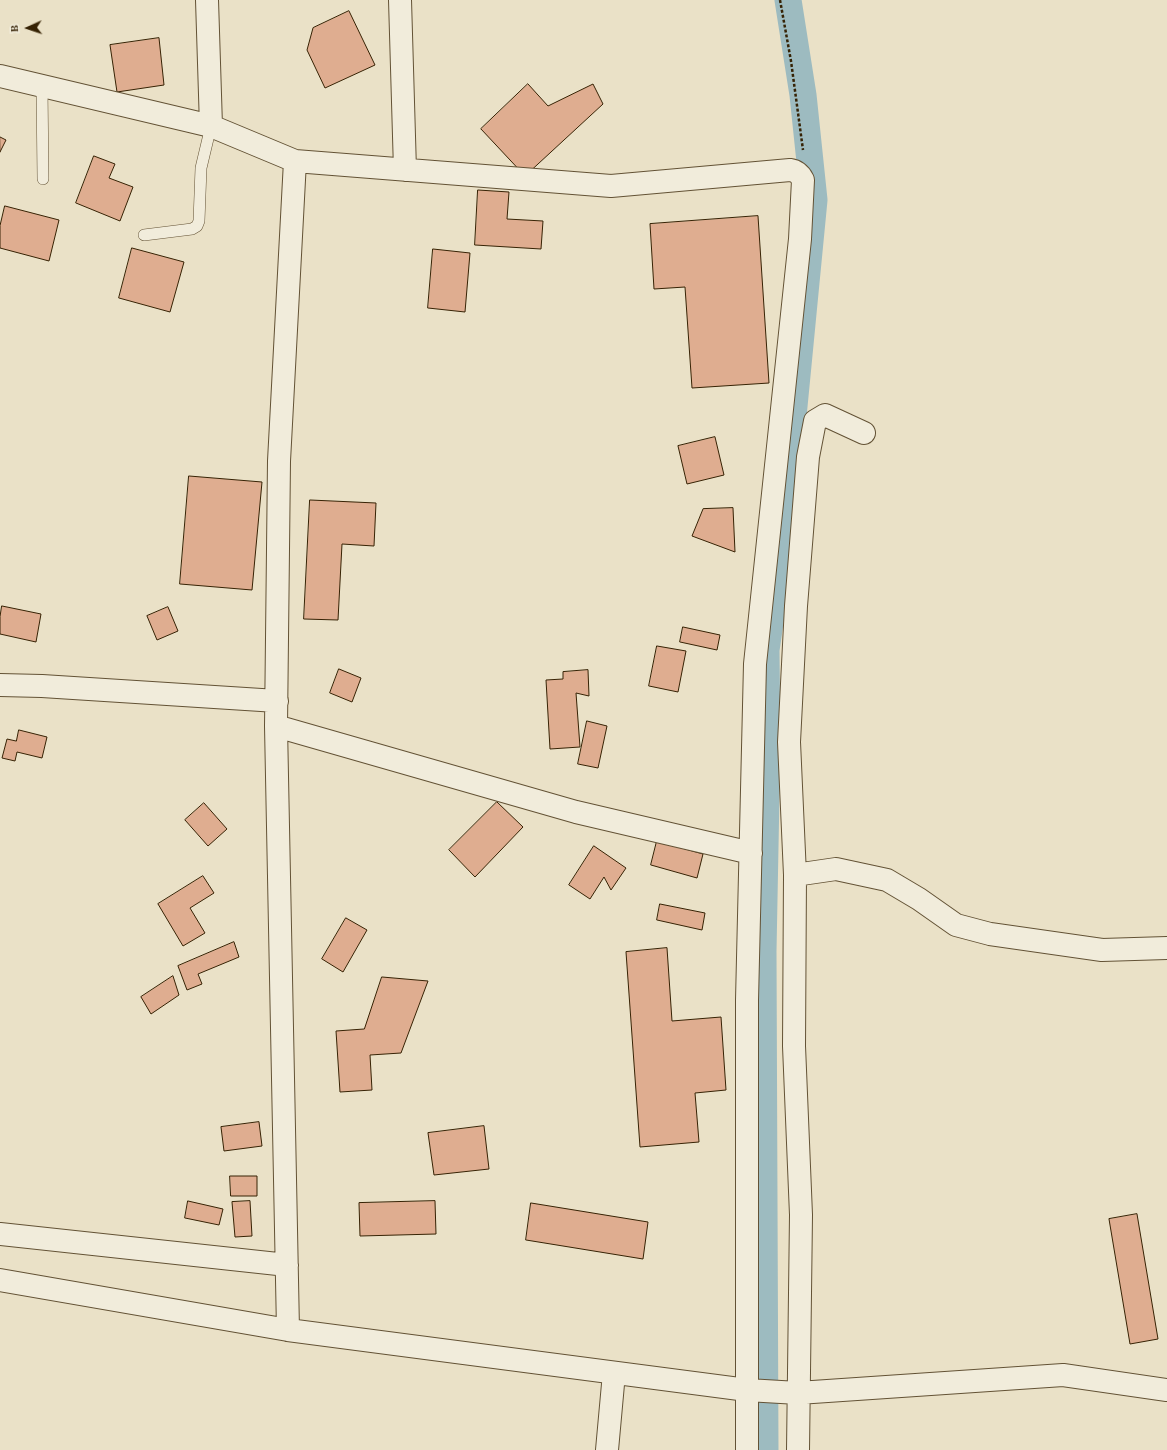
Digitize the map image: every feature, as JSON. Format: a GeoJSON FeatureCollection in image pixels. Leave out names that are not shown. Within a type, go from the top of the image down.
{"type":"FeatureCollection","features":[{"type":"Feature","properties":{"kind":"street"},"geometry":{"type":"LineString","coordinates":[[207,0],[212,126]]}},
{"type":"Feature","properties":{"kind":"street"},"geometry":{"type":"LineString","coordinates":[[400,0],[405,170]]}},
{"type":"Feature","properties":{"kind":"street"},"geometry":{"type":"LineString","coordinates":[[0,76],[212,126],[295,161],[611,186],[790,170],[795,171],[803,180],[800,240],[755,664],[747,1000],[747,1450]]}},
{"type":"Feature","properties":{"kind":"street"},"geometry":{"type":"LineString","coordinates":[[288,1330],[276,726],[279,461],[295,161]]}},
{"type":"Feature","properties":{"kind":"street"},"geometry":{"type":"LineString","coordinates":[[798,1450],[801,1215],[794,1046],[795,875],[789,742],[796,606],[808,457],[815,421],[825,415],[864,433]]}},
{"type":"Feature","properties":{"kind":"street"},"geometry":{"type":"LineString","coordinates":[[0,685],[42,686],[277,702]]}},
{"type":"Feature","properties":{"kind":"street"},"geometry":{"type":"LineString","coordinates":[[276,726],[576,812],[751,853]]}},
{"type":"Feature","properties":{"kind":"street"},"geometry":{"type":"LineString","coordinates":[[795,875],[836,869],[887,880],[919,899],[956,925],[990,934],[1102,950],[1167,948]]}},
{"type":"Feature","properties":{"kind":"street"},"geometry":{"type":"LineString","coordinates":[[0,1234],[287,1265]]}},
{"type":"Feature","properties":{"kind":"street"},"geometry":{"type":"LineString","coordinates":[[0,1280],[288,1330],[747,1390],[798,1393],[1063,1376],[1167,1390]]}},
{"type":"Feature","properties":{"kind":"street"},"geometry":{"type":"LineString","coordinates":[[607,1450],[614,1372]]}},
{"type":"Feature","properties":{"kind":"lane"},"geometry":{"type":"LineString","coordinates":[[42,86],[43,179]]}},
{"type":"Feature","properties":{"kind":"lane"},"geometry":{"type":"LineString","coordinates":[[144,235],[192,229],[197,226],[199,221],[201,168],[212,126]]}},
{"type":"Feature","properties":{"kind":"path"},"geometry":{"type":"LineString","coordinates":[[780,0],[792,61],[804,157],[803,180]]}},
{"type":"Feature","properties":{"kind":"building"},"geometry":{"type":"Polygon","coordinates":[[[349,11],[375,65],[325,88],[307,50],[313,28],[349,11]]]}},
{"type":"Feature","properties":{"kind":"building"},"geometry":{"type":"Polygon","coordinates":[[[159,38],[164,85],[117,92],[110,45],[159,38]]]}},
{"type":"Feature","properties":{"kind":"building"},"geometry":{"type":"Polygon","coordinates":[[[528,84],[548,106],[593,84],[603,104],[525,176],[481,129],[528,84]]]}},
{"type":"Feature","properties":{"kind":"building"},"geometry":{"type":"Polygon","coordinates":[[[0,137],[6,140],[0,152],[0,137]]]}},
{"type":"Feature","properties":{"kind":"building"},"geometry":{"type":"Polygon","coordinates":[[[94,156],[115,164],[109,178],[133,187],[120,221],[76,203],[94,156]]]}},
{"type":"Feature","properties":{"kind":"building"},"geometry":{"type":"Polygon","coordinates":[[[478,190],[509,192],[507,219],[543,221],[541,249],[475,245],[478,190]]]}},
{"type":"Feature","properties":{"kind":"building"},"geometry":{"type":"Polygon","coordinates":[[[5,206],[59,220],[49,261],[0,248],[0,226],[5,206]]]}},
{"type":"Feature","properties":{"kind":"building"},"geometry":{"type":"Polygon","coordinates":[[[758,216],[769,383],[692,388],[685,287],[654,289],[650,224],[758,216]]]}},
{"type":"Feature","properties":{"kind":"building"},"geometry":{"type":"Polygon","coordinates":[[[132,248],[184,262],[170,312],[119,298],[132,248]]]}},
{"type":"Feature","properties":{"kind":"building"},"geometry":{"type":"Polygon","coordinates":[[[433,249],[470,253],[465,312],[428,308],[433,249]]]}},
{"type":"Feature","properties":{"kind":"building"},"geometry":{"type":"Polygon","coordinates":[[[715,437],[724,475],[687,484],[678,446],[715,437]]]}},
{"type":"Feature","properties":{"kind":"building"},"geometry":{"type":"Polygon","coordinates":[[[189,476],[262,482],[252,590],[180,584],[189,476]]]}},
{"type":"Feature","properties":{"kind":"building"},"geometry":{"type":"Polygon","coordinates":[[[310,500],[376,503],[374,546],[342,544],[338,620],[304,619],[310,500]]]}},
{"type":"Feature","properties":{"kind":"building"},"geometry":{"type":"Polygon","coordinates":[[[733,508],[735,552],[692,536],[703,509],[733,508]]]}},
{"type":"Feature","properties":{"kind":"building"},"geometry":{"type":"Polygon","coordinates":[[[2,606],[41,614],[36,642],[0,634],[0,617],[2,606]]]}},
{"type":"Feature","properties":{"kind":"building"},"geometry":{"type":"Polygon","coordinates":[[[168,607],[178,631],[157,640],[147,616],[168,607]]]}},
{"type":"Feature","properties":{"kind":"building"},"geometry":{"type":"Polygon","coordinates":[[[683,627],[720,635],[717,650],[680,642],[683,627]]]}},
{"type":"Feature","properties":{"kind":"building"},"geometry":{"type":"Polygon","coordinates":[[[657,646],[686,651],[678,692],[649,686],[657,646]]]}},
{"type":"Feature","properties":{"kind":"building"},"geometry":{"type":"Polygon","coordinates":[[[339,669],[361,678],[352,702],[330,693],[339,669]]]}},
{"type":"Feature","properties":{"kind":"building"},"geometry":{"type":"Polygon","coordinates":[[[588,670],[589,696],[576,693],[580,747],[550,749],[546,680],[563,679],[563,672],[588,670]]]}},
{"type":"Feature","properties":{"kind":"building"},"geometry":{"type":"Polygon","coordinates":[[[587,721],[607,726],[598,768],[578,764],[587,721]]]}},
{"type":"Feature","properties":{"kind":"building"},"geometry":{"type":"Polygon","coordinates":[[[19,730],[47,737],[42,758],[17,752],[15,761],[2,758],[7,739],[16,741],[19,730]]]}},
{"type":"Feature","properties":{"kind":"building"},"geometry":{"type":"Polygon","coordinates":[[[497,802],[523,827],[475,877],[449,850],[497,802]]]}},
{"type":"Feature","properties":{"kind":"building"},"geometry":{"type":"Polygon","coordinates":[[[204,803],[227,829],[208,846],[185,820],[204,803]]]}},
{"type":"Feature","properties":{"kind":"building"},"geometry":{"type":"Polygon","coordinates":[[[657,841],[703,854],[697,878],[651,865],[657,841]]]}},
{"type":"Feature","properties":{"kind":"building"},"geometry":{"type":"Polygon","coordinates":[[[594,846],[626,868],[611,890],[604,877],[590,899],[569,885],[594,846]]]}},
{"type":"Feature","properties":{"kind":"building"},"geometry":{"type":"Polygon","coordinates":[[[203,876],[214,893],[190,908],[205,933],[183,946],[158,904],[203,876]]]}},
{"type":"Feature","properties":{"kind":"building"},"geometry":{"type":"Polygon","coordinates":[[[660,904],[705,913],[702,930],[657,920],[660,904]]]}},
{"type":"Feature","properties":{"kind":"building"},"geometry":{"type":"Polygon","coordinates":[[[346,918],[367,930],[343,972],[322,959],[346,918]]]}},
{"type":"Feature","properties":{"kind":"building"},"geometry":{"type":"Polygon","coordinates":[[[234,942],[239,957],[198,974],[202,984],[187,990],[178,966],[234,942]]]}},
{"type":"Feature","properties":{"kind":"building"},"geometry":{"type":"Polygon","coordinates":[[[667,948],[672,1021],[721,1017],[726,1090],[695,1093],[699,1142],[640,1147],[626,952],[667,948]]]}},
{"type":"Feature","properties":{"kind":"building"},"geometry":{"type":"Polygon","coordinates":[[[173,976],[179,995],[151,1014],[141,997],[173,976]]]}},
{"type":"Feature","properties":{"kind":"building"},"geometry":{"type":"Polygon","coordinates":[[[382,977],[428,981],[401,1053],[370,1055],[372,1090],[340,1092],[336,1031],[364,1029],[382,977]]]}},
{"type":"Feature","properties":{"kind":"building"},"geometry":{"type":"Polygon","coordinates":[[[259,1122],[262,1146],[224,1151],[221,1127],[259,1122]]]}},
{"type":"Feature","properties":{"kind":"building"},"geometry":{"type":"Polygon","coordinates":[[[484,1126],[489,1169],[434,1175],[428,1133],[484,1126]]]}},
{"type":"Feature","properties":{"kind":"building"},"geometry":{"type":"Polygon","coordinates":[[[230,1176],[257,1176],[257,1196],[231,1196],[230,1176]]]}},
{"type":"Feature","properties":{"kind":"building"},"geometry":{"type":"Polygon","coordinates":[[[188,1201],[223,1209],[219,1225],[185,1218],[188,1201]]]}},
{"type":"Feature","properties":{"kind":"building"},"geometry":{"type":"Polygon","coordinates":[[[250,1201],[252,1236],[235,1237],[232,1202],[250,1201]]]}},
{"type":"Feature","properties":{"kind":"building"},"geometry":{"type":"Polygon","coordinates":[[[435,1201],[436,1234],[360,1236],[359,1203],[435,1201]]]}},
{"type":"Feature","properties":{"kind":"building"},"geometry":{"type":"Polygon","coordinates":[[[531,1203],[648,1222],[643,1259],[526,1240],[531,1203]]]}},
{"type":"Feature","properties":{"kind":"building"},"geometry":{"type":"Polygon","coordinates":[[[1137,1214],[1158,1339],[1130,1344],[1109,1219],[1137,1214]]]}},
{"type":"Feature","properties":{"kind":"waterway"},"geometry":{"type":"LineString","coordinates":[[765,1450],[763,951],[767,743],[766,650],[779,561],[814,200],[803,95],[788,0]]}}]}
